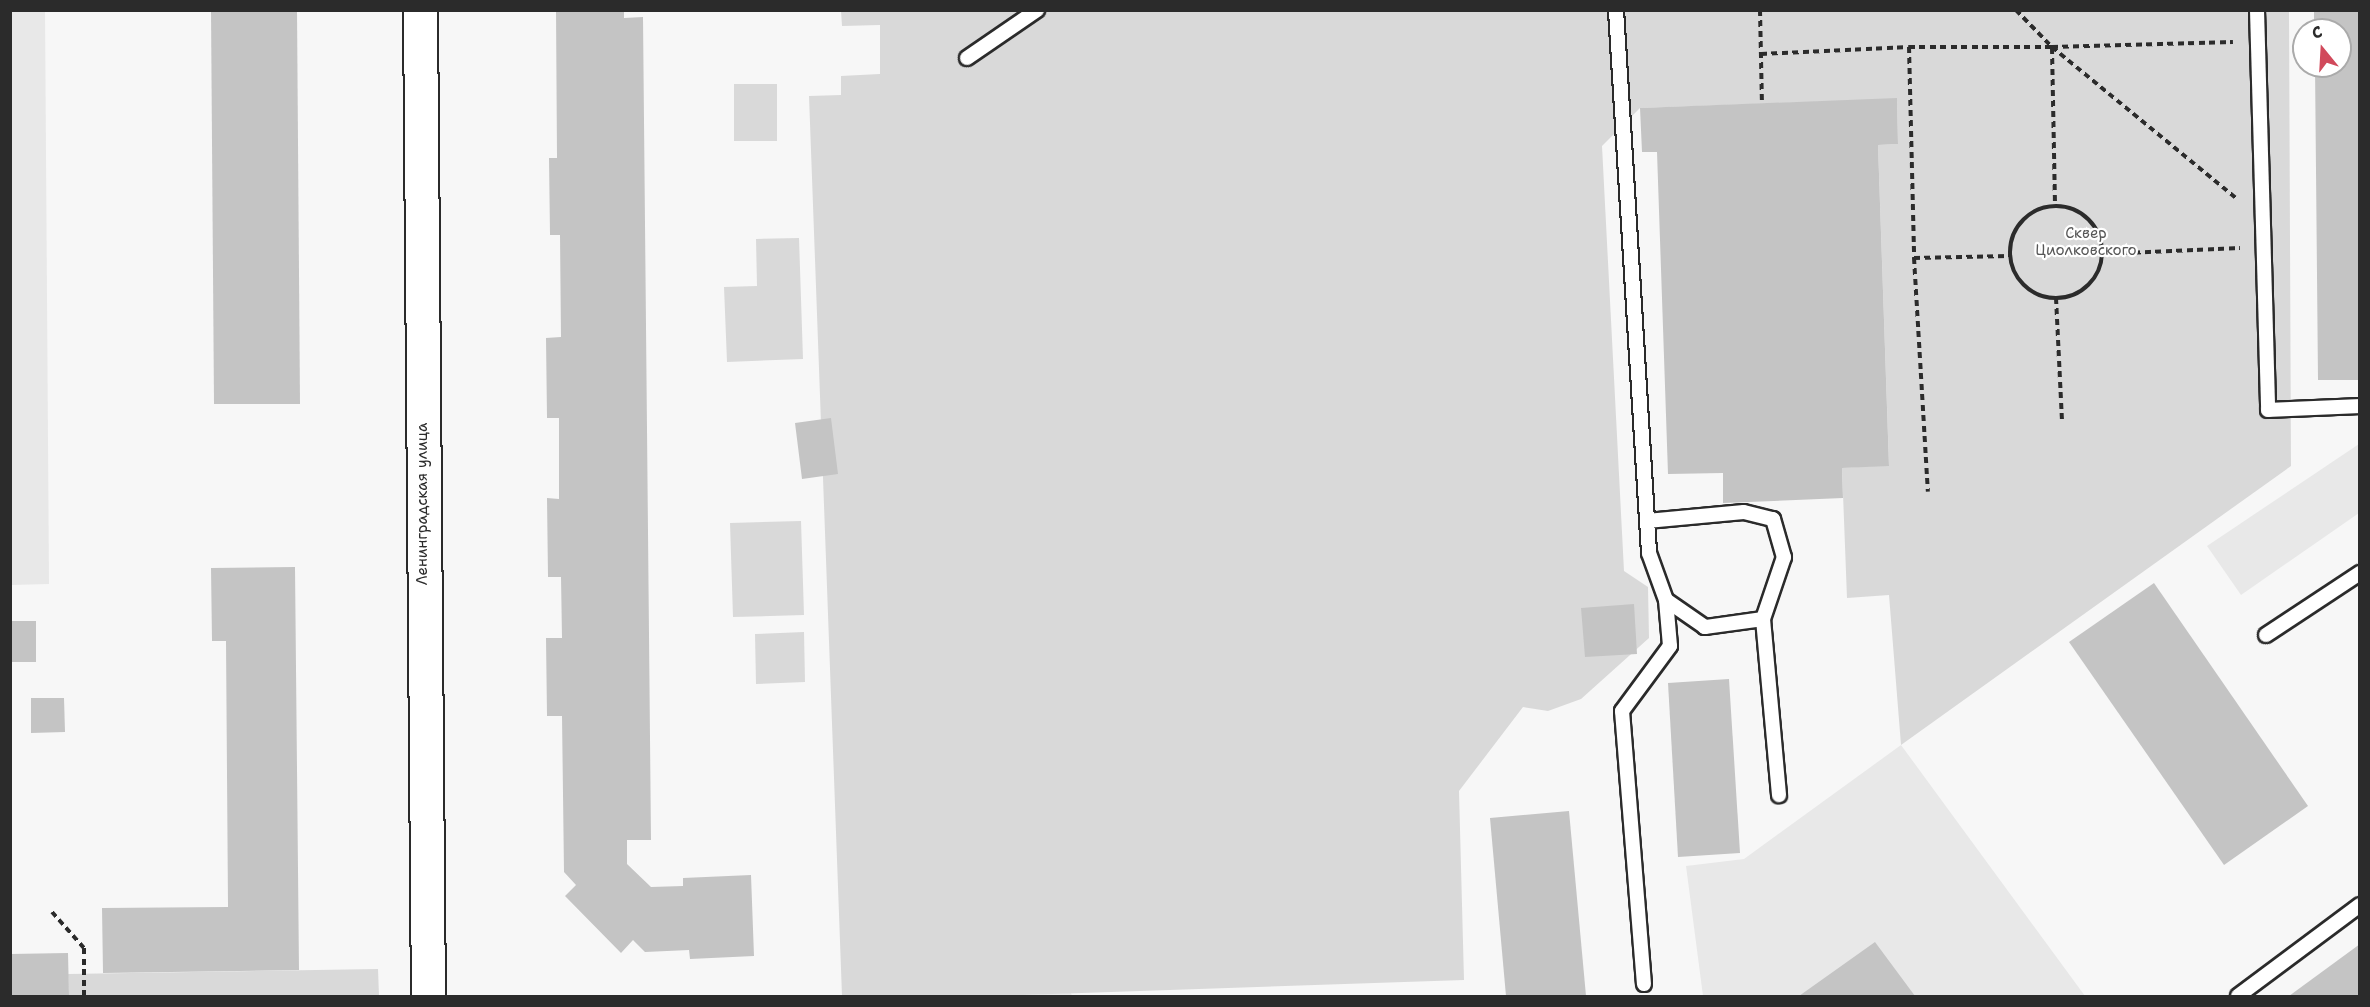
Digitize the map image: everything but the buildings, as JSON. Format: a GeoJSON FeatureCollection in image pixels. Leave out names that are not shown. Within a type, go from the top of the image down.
{"type":"FeatureCollection","features":[{"type":"Feature","properties":{"kind":"main road","name":"Ленинградская улица"},"geometry":{"type":"LineString","coordinates":[[420,10],[428,996]]}},
{"type":"Feature","properties":{"kind":"lane"},"geometry":{"type":"LineString","coordinates":[[967,58],[1037,10]]}},
{"type":"Feature","properties":{"kind":"lane"},"geometry":{"type":"LineString","coordinates":[[1616,10],[1648,553],[1666,600],[1670,645],[1622,711],[1644,984]]}},
{"type":"Feature","properties":{"kind":"lane"},"geometry":{"type":"LineString","coordinates":[[2257,10],[2268,410],[2360,406]]}},
{"type":"Feature","properties":{"kind":"lane"},"geometry":{"type":"LineString","coordinates":[[1647,521],[1744,512],[1773,519],[1784,557],[1763,619],[1779,795]]}},
{"type":"Feature","properties":{"kind":"lane"},"geometry":{"type":"LineString","coordinates":[[2266,634],[2360,573]]}},
{"type":"Feature","properties":{"kind":"lane"},"geometry":{"type":"LineString","coordinates":[[1666,600],[1705,627],[1763,619]]}},
{"type":"Feature","properties":{"kind":"lane"},"geometry":{"type":"LineString","coordinates":[[2238,996],[2360,905]]}},
{"type":"Feature","properties":{"kind":"path"},"geometry":{"type":"LineString","coordinates":[[1760,10],[1762,104]]}},
{"type":"Feature","properties":{"kind":"path"},"geometry":{"type":"LineString","coordinates":[[2016,10],[2052,47],[2262,220]]}},
{"type":"Feature","properties":{"kind":"path"},"geometry":{"type":"LineString","coordinates":[[1761,54],[1909,47],[2052,47],[2258,41]]}},
{"type":"Feature","properties":{"kind":"path"},"geometry":{"type":"LineString","coordinates":[[1909,47],[1914,258],[1928,492]]}},
{"type":"Feature","properties":{"kind":"path"},"geometry":{"type":"LineString","coordinates":[[2052,47],[2055,205]]}},
{"type":"Feature","properties":{"kind":"path"},"geometry":{"type":"LineString","coordinates":[[2055,205],[2084,214],[2094,225],[2103,254],[2091,283],[2079,292],[2056,298],[2034,293],[2022,284],[2009,256],[2010,241],[2021,221],[2040,208],[2055,205]]}},
{"type":"Feature","properties":{"kind":"path"},"geometry":{"type":"LineString","coordinates":[[2103,254],[2263,247]]}},
{"type":"Feature","properties":{"kind":"path"},"geometry":{"type":"LineString","coordinates":[[1914,258],[2009,256]]}},
{"type":"Feature","properties":{"kind":"path"},"geometry":{"type":"LineString","coordinates":[[2056,298],[2062,420]]}},
{"type":"Feature","properties":{"kind":"path"},"geometry":{"type":"LineString","coordinates":[[52,912],[84,948],[84,996]]}},
{"type":"Feature","properties":{"kind":"shaded area"},"geometry":{"type":"Polygon","coordinates":[[[10,11],[45,11],[49,584],[11,585],[10,11]]]}},
{"type":"Feature","properties":{"kind":"shaded area"},"geometry":{"type":"Polygon","coordinates":[[[2359,444],[2359,513],[2241,595],[2207,546],[2359,444]]]}},
{"type":"Feature","properties":{"kind":"shaded area"},"geometry":{"type":"Polygon","coordinates":[[[1901,745],[2085,996],[1703,996],[1686,866],[1744,859],[1901,745]]]}},
{"type":"Feature","properties":{"kind":"shaded area"},"geometry":{"type":"Polygon","coordinates":[[[1071,993],[1072,996],[992,996],[1071,993]]]}},
{"type":"Feature","properties":{"kind":"green space","name":"Сквер Циолковского"},"geometry":{"type":"Polygon","coordinates":[[[841,11],[2289,11],[2291,466],[1901,745],[1889,595],[1847,598],[1842,468],[1889,465],[1878,145],[1898,144],[1897,99],[1640,108],[1602,146],[1624,571],[1648,587],[1649,638],[1581,699],[1548,711],[1523,707],[1459,791],[1464,980],[992,996],[842,996],[809,96],[841,95],[841,76],[880,74],[880,25],[842,26],[841,11]]]}},
{"type":"Feature","properties":{"kind":"green space"},"geometry":{"type":"Polygon","coordinates":[[[734,84],[777,84],[777,141],[734,141],[734,84]]]}},
{"type":"Feature","properties":{"kind":"green space"},"geometry":{"type":"Polygon","coordinates":[[[799,238],[803,359],[727,362],[724,287],[757,286],[756,239],[799,238]]]}},
{"type":"Feature","properties":{"kind":"green space"},"geometry":{"type":"Polygon","coordinates":[[[801,521],[804,615],[733,617],[730,523],[801,521]]]}},
{"type":"Feature","properties":{"kind":"green space"},"geometry":{"type":"Polygon","coordinates":[[[804,632],[805,682],[756,684],[755,634],[804,632]]]}},
{"type":"Feature","properties":{"kind":"green space"},"geometry":{"type":"Polygon","coordinates":[[[378,969],[379,996],[69,996],[68,974],[378,969]]]}}]}
